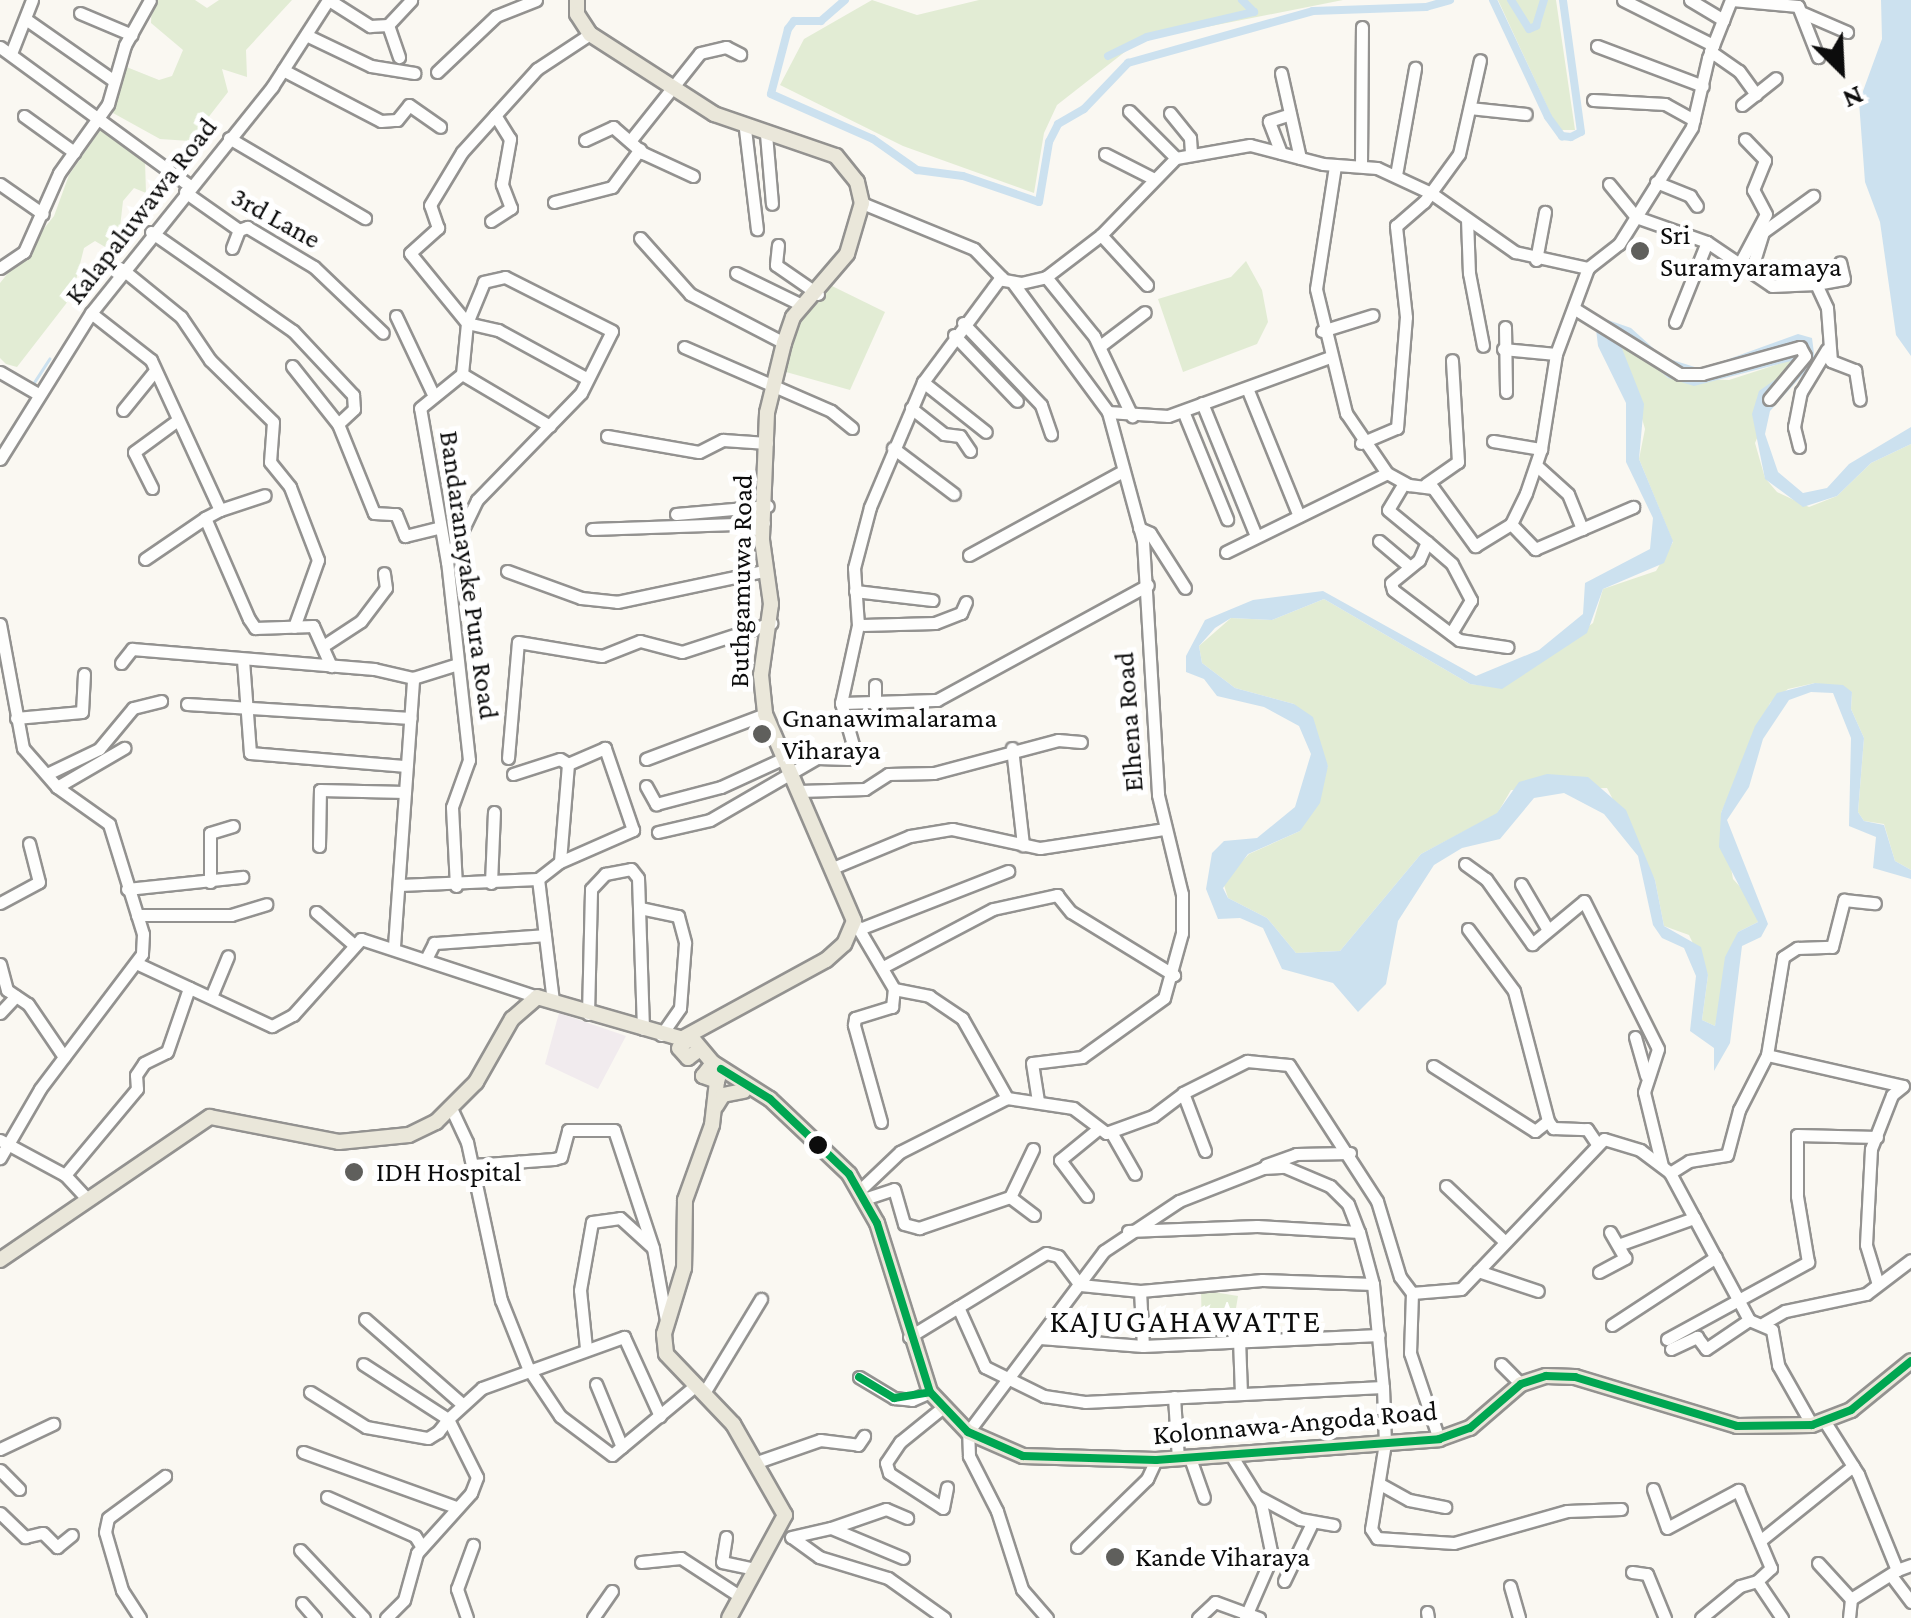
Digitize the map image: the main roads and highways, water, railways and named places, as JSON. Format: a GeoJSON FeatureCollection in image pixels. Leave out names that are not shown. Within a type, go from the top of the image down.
{"type":"FeatureCollection","features":[{"type":"Feature","properties":{"kind":"main road","name":"Buthgamuwa Road"},"geometry":{"type":"LineString","coordinates":[[577,0],[577,14],[590,34],[670,84],[745,129],[811,142],[836,156],[857,182],[862,203],[847,254],[818,294],[802,305],[784,343],[773,384],[766,443],[768,506],[763,571],[771,623],[761,674],[765,714],[858,925],[826,960],[713,1022],[690,1047]]}},
{"type":"Feature","properties":{"kind":"main road"},"geometry":{"type":"LineString","coordinates":[[0,1260],[210,1117],[339,1142],[409,1135],[451,1108],[476,1082],[512,1020],[538,997],[690,1047],[713,1074],[715,1108]]}},
{"type":"Feature","properties":{"kind":"main road"},"geometry":{"type":"LineString","coordinates":[[707,1135],[713,1074]]}},
{"type":"Feature","properties":{"kind":"main road","name":"Kolonnawa-Angoda Road"},"geometry":{"type":"LineString","coordinates":[[713,1074],[779,1108]]}},
{"type":"Feature","properties":{"kind":"main road","name":"Kolonnawa-Angoda Road"},"geometry":{"type":"LineString","coordinates":[[713,1074],[779,1108],[864,1194],[908,1337],[930,1392],[968,1432],[1024,1456],[1184,1459],[1439,1439],[1482,1421],[1521,1384],[1576,1377],[1737,1426],[1819,1423],[1851,1410],[1911,1361]]}},
{"type":"Feature","properties":{"kind":"main road"},"geometry":{"type":"LineString","coordinates":[[729,1618],[754,1569],[788,1534],[784,1508],[758,1462],[700,1389],[666,1354],[666,1320],[684,1268],[685,1200],[715,1108],[723,1095],[744,1091]]}},
{"type":"Feature","properties":{"kind":"water"},"geometry":{"type":"Polygon","coordinates":[[[1881,0],[1911,0],[1911,356],[1896,335],[1880,222],[1865,182],[1859,102],[1882,39],[1881,0]]]}},
{"type":"Feature","properties":{"kind":"water"},"geometry":{"type":"Polygon","coordinates":[[[1608,320],[1631,328],[1663,357],[1701,369],[1798,334],[1812,338],[1815,361],[1770,411],[1765,434],[1778,472],[1803,493],[1827,488],[1849,464],[1911,427],[1911,444],[1871,463],[1837,496],[1803,507],[1765,479],[1752,414],[1759,391],[1789,370],[1791,361],[1694,386],[1668,378],[1632,347],[1621,346],[1644,404],[1639,459],[1673,541],[1664,563],[1603,589],[1587,633],[1502,689],[1470,684],[1324,599],[1272,620],[1231,618],[1215,628],[1199,646],[1202,663],[1235,688],[1294,704],[1313,717],[1328,766],[1320,803],[1300,831],[1248,854],[1223,888],[1228,898],[1267,918],[1296,953],[1340,951],[1421,854],[1497,813],[1519,782],[1547,774],[1588,777],[1626,810],[1655,880],[1664,926],[1701,947],[1708,975],[1702,1020],[1715,1026],[1725,957],[1738,932],[1758,922],[1719,847],[1721,813],[1755,726],[1777,693],[1815,683],[1843,685],[1852,692],[1851,709],[1864,738],[1858,812],[1864,821],[1884,825],[1895,861],[1911,870],[1911,879],[1873,868],[1876,837],[1849,826],[1851,738],[1833,693],[1811,692],[1789,700],[1763,739],[1749,787],[1727,820],[1768,924],[1761,937],[1742,946],[1730,1043],[1714,1071],[1714,1048],[1690,1031],[1696,976],[1684,948],[1662,938],[1653,925],[1638,856],[1604,814],[1564,793],[1534,798],[1500,839],[1462,848],[1434,865],[1398,921],[1386,984],[1358,1012],[1333,983],[1282,969],[1263,928],[1240,918],[1218,919],[1206,889],[1212,853],[1224,841],[1257,838],[1295,807],[1311,754],[1299,726],[1264,707],[1217,696],[1204,679],[1186,672],[1186,656],[1205,620],[1253,600],[1323,591],[1476,676],[1539,650],[1583,614],[1585,583],[1650,549],[1653,518],[1626,462],[1626,403],[1598,346],[1596,329],[1608,320]]]}},
{"type":"Feature","properties":{"kind":"waterway"},"geometry":{"type":"LineString","coordinates":[[845,0],[821,21],[794,21],[788,29],[771,94],[873,139],[917,170],[963,176],[1039,202],[1049,142],[1058,124],[1084,109],[1128,63],[1313,11],[1426,7],[1450,0]]}},
{"type":"Feature","properties":{"kind":"waterway"},"geometry":{"type":"LineString","coordinates":[[1108,56],[1147,37],[1254,12],[1242,0]]}},
{"type":"Feature","properties":{"kind":"waterway"},"geometry":{"type":"LineString","coordinates":[[1493,0],[1548,117],[1562,136],[1571,137],[1581,132],[1563,0]]}},
{"type":"Feature","properties":{"kind":"waterway"},"geometry":{"type":"LineString","coordinates":[[1511,0],[1529,29],[1536,26],[1544,0]]}},
{"type":"Feature","properties":{"kind":"waterway"},"geometry":{"type":"LineString","coordinates":[[33,384],[49,359]]}},
{"type":"Feature","properties":{"kind":"place","name":"Sri Suramyaramaya"},"geometry":{"type":"Point","coordinates":[1640,251]}},
{"type":"Feature","properties":{"kind":"place","name":"Gnanawimalarama Viharaya"},"geometry":{"type":"Point","coordinates":[762,734]}},
{"type":"Feature","properties":{"kind":"place","name":"IDH Hospital"},"geometry":{"type":"Point","coordinates":[354,1172]}},
{"type":"Feature","properties":{"kind":"place","name":"Kande Viharaya"},"geometry":{"type":"Point","coordinates":[1115,1557]}},
{"type":"Feature","properties":{"kind":"district","name":"KAJUGAHAWATTE"},"geometry":{"type":"Point","coordinates":[1186,1321]}}]}
